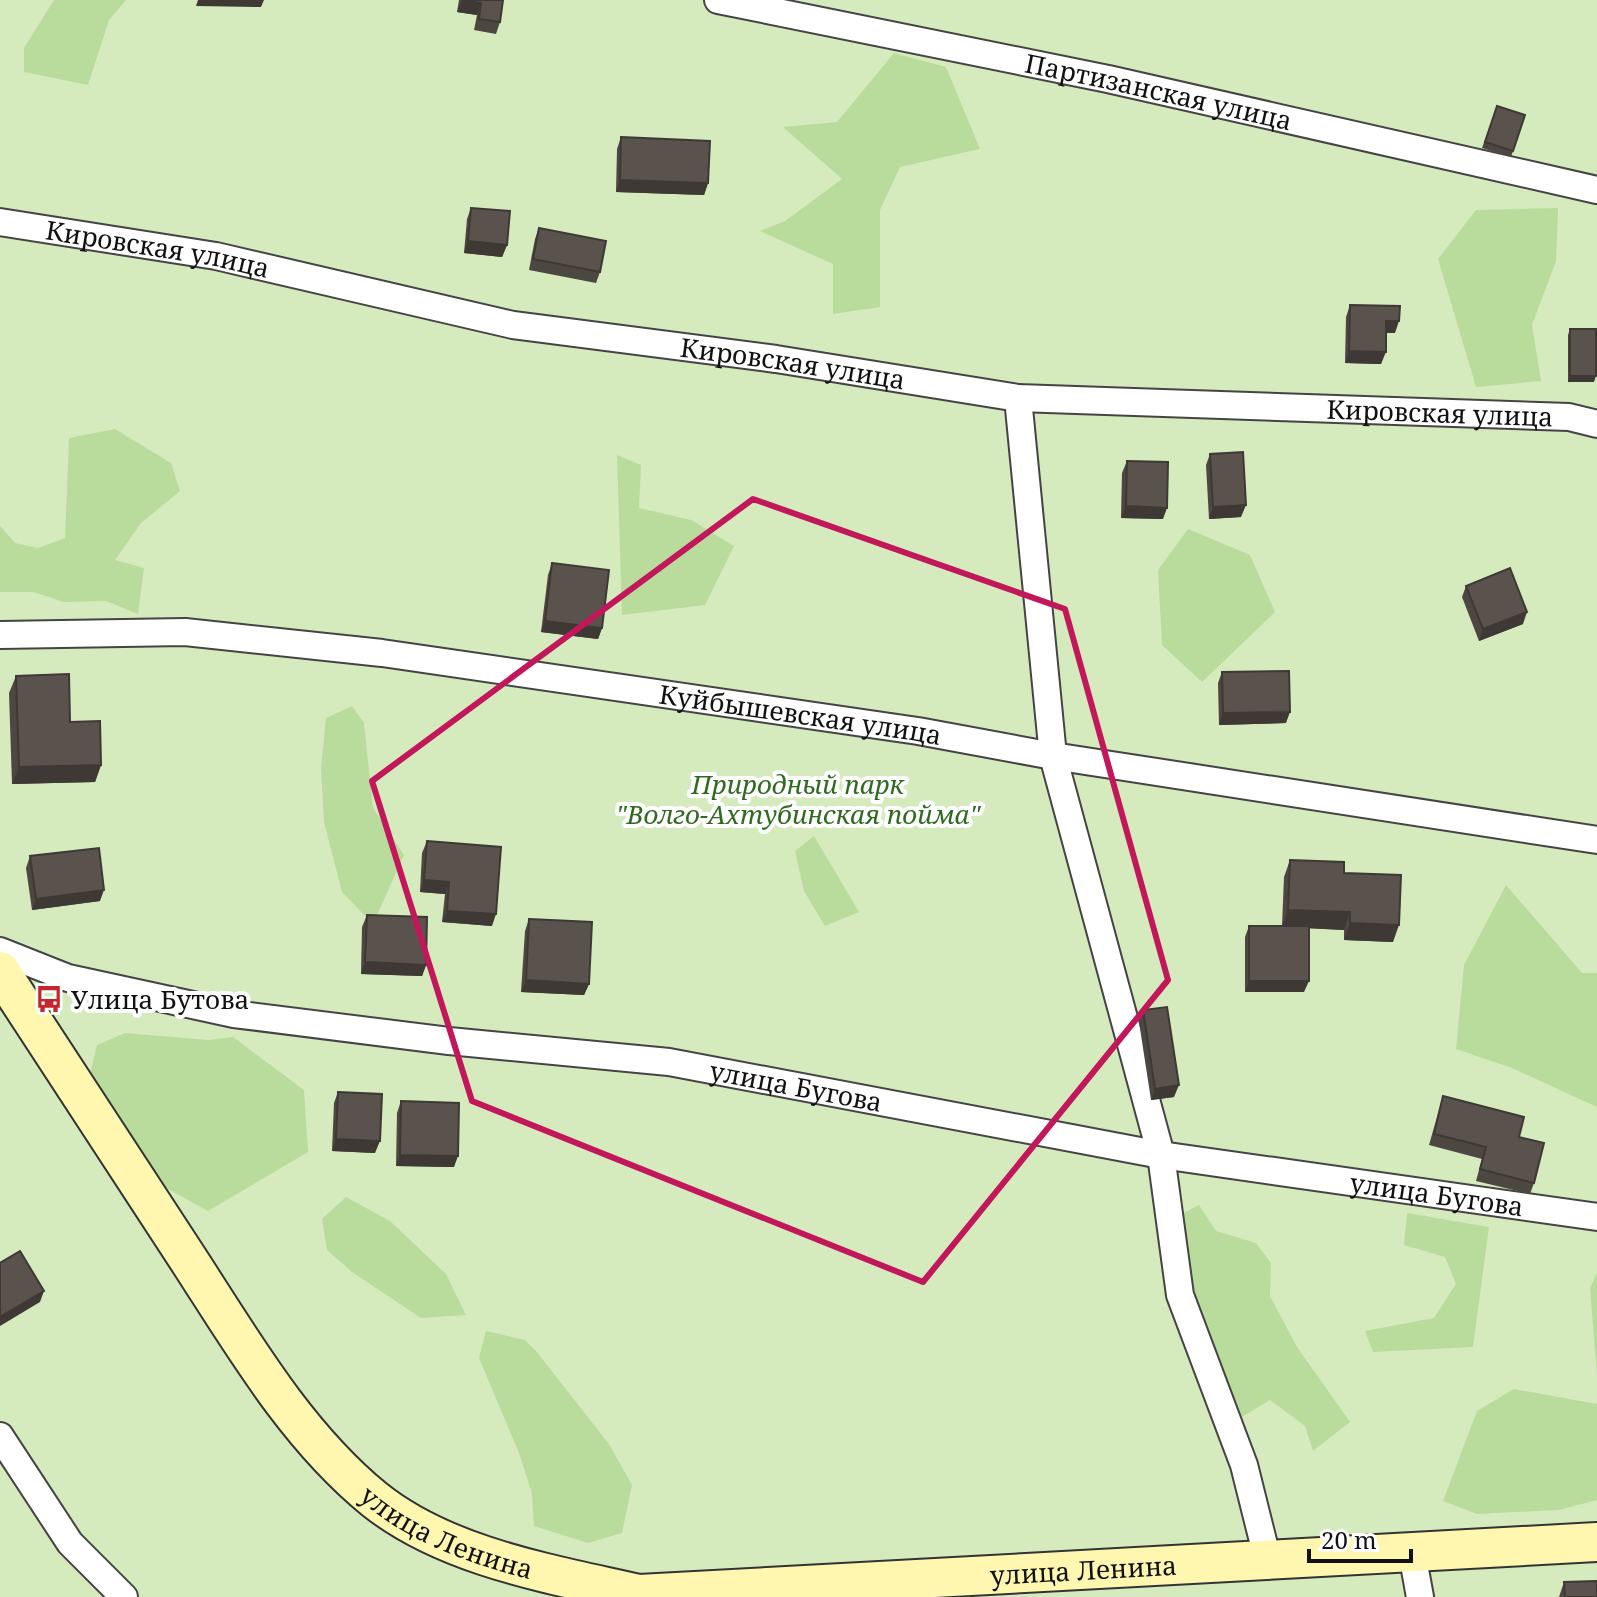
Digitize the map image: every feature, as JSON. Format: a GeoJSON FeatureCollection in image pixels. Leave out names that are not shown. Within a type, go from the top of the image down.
{"type":"FeatureCollection","features":[{"type":"Feature","properties":{"kind":"street","name":"Партизанская улица"},"geometry":{"type":"LineString","coordinates":[[718,0],[1108,79],[1597,190]]}},
{"type":"Feature","properties":{"kind":"street","name":"Кировская улица"},"geometry":{"type":"LineString","coordinates":[[0,222],[216,256],[513,325],[776,359],[1018,398],[1569,417],[1597,424]]}},
{"type":"Feature","properties":{"kind":"street"},"geometry":{"type":"LineString","coordinates":[[1018,398],[1053,756],[1161,1155],[1180,1295],[1244,1465],[1267,1557]]}},
{"type":"Feature","properties":{"kind":"street","name":"Куйбышевская улица"},"geometry":{"type":"LineString","coordinates":[[0,635],[185,632],[382,653],[918,731],[1053,756],[1597,840]]}},
{"type":"Feature","properties":{"kind":"street","name":"улица Бугова"},"geometry":{"type":"LineString","coordinates":[[0,951],[68,978],[234,1014],[449,1041],[669,1062],[1161,1155],[1597,1217]]}},
{"type":"Feature","properties":{"kind":"street","name":"улица Ленина"},"geometry":{"type":"LineString","coordinates":[[0,971],[261,1371],[312,1437],[374,1499],[441,1538],[509,1564],[639,1595],[1267,1557],[1412,1553],[1597,1542]]}},
{"type":"Feature","properties":{"kind":"street"},"geometry":{"type":"LineString","coordinates":[[0,1436],[70,1543],[124,1597]]}},
{"type":"Feature","properties":{"kind":"street"},"geometry":{"type":"LineString","coordinates":[[1412,1553],[1420,1597]]}},
{"type":"Feature","properties":{"kind":"highlighted area"},"geometry":{"type":"Polygon","coordinates":[[[753,499],[1065,609],[1168,980],[923,1282],[472,1101],[372,781],[753,499]]]}},
{"type":"Feature","properties":{"kind":"green space","name":"Природный парк \"Волго-Ахтубинская пойма\""},"geometry":{"type":"Polygon","coordinates":[[[0,0],[1597,0],[1597,1597],[0,1597],[0,0]]]}},
{"type":"Feature","properties":{"kind":"green space"},"geometry":{"type":"Polygon","coordinates":[[[54,0],[126,0],[109,20],[88,85],[24,72],[24,48],[54,0]]]}},
{"type":"Feature","properties":{"kind":"green space"},"geometry":{"type":"Polygon","coordinates":[[[894,53],[946,67],[980,149],[900,167],[880,210],[880,307],[833,314],[833,264],[760,231],[785,221],[842,179],[783,127],[837,122],[894,53]]]}},
{"type":"Feature","properties":{"kind":"green space"},"geometry":{"type":"Polygon","coordinates":[[[1558,208],[1556,261],[1532,325],[1541,381],[1476,387],[1438,259],[1476,210],[1558,208]]]}},
{"type":"Feature","properties":{"kind":"green space"},"geometry":{"type":"Polygon","coordinates":[[[115,429],[171,463],[180,491],[141,523],[115,560],[144,568],[138,614],[106,601],[64,602],[34,592],[0,592],[0,526],[15,543],[38,548],[65,538],[69,438],[115,429]]]}},
{"type":"Feature","properties":{"kind":"green space"},"geometry":{"type":"Polygon","coordinates":[[[617,455],[641,465],[639,508],[691,520],[734,546],[705,605],[622,615],[617,455]]]}},
{"type":"Feature","properties":{"kind":"green space"},"geometry":{"type":"Polygon","coordinates":[[[1188,529],[1250,555],[1275,612],[1202,682],[1162,645],[1158,570],[1188,529]]]}},
{"type":"Feature","properties":{"kind":"green space"},"geometry":{"type":"Polygon","coordinates":[[[352,706],[364,723],[373,808],[404,855],[373,924],[342,892],[324,822],[321,768],[326,718],[352,706]]]}},
{"type":"Feature","properties":{"kind":"green space"},"geometry":{"type":"Polygon","coordinates":[[[814,836],[859,912],[825,926],[804,891],[795,851],[814,836]]]}},
{"type":"Feature","properties":{"kind":"green space"},"geometry":{"type":"Polygon","coordinates":[[[1506,885],[1582,973],[1597,973],[1597,1107],[1512,1068],[1456,1049],[1464,965],[1506,885]]]}},
{"type":"Feature","properties":{"kind":"green space"},"geometry":{"type":"Polygon","coordinates":[[[125,1033],[209,1040],[233,1037],[304,1090],[308,1152],[208,1211],[159,1184],[89,1078],[97,1045],[125,1033]]]}},
{"type":"Feature","properties":{"kind":"green space"},"geometry":{"type":"Polygon","coordinates":[[[346,1197],[390,1221],[446,1274],[466,1315],[421,1318],[352,1272],[327,1250],[322,1219],[346,1197]]]}},
{"type":"Feature","properties":{"kind":"green space"},"geometry":{"type":"Polygon","coordinates":[[[1199,1205],[1216,1231],[1256,1243],[1271,1263],[1270,1296],[1297,1347],[1350,1422],[1313,1451],[1305,1426],[1270,1400],[1240,1418],[1212,1378],[1175,1258],[1176,1217],[1199,1205]]]}},
{"type":"Feature","properties":{"kind":"green space"},"geometry":{"type":"Polygon","coordinates":[[[1407,1213],[1489,1227],[1473,1347],[1373,1352],[1365,1331],[1434,1318],[1456,1284],[1445,1257],[1404,1245],[1407,1213]]]}},
{"type":"Feature","properties":{"kind":"green space"},"geometry":{"type":"Polygon","coordinates":[[[1597,1273],[1597,1376],[1590,1288],[1597,1273]]]}},
{"type":"Feature","properties":{"kind":"green space"},"geometry":{"type":"Polygon","coordinates":[[[486,1331],[525,1340],[609,1444],[632,1485],[622,1533],[588,1543],[534,1526],[532,1494],[519,1453],[479,1358],[486,1331]]]}},
{"type":"Feature","properties":{"kind":"green space"},"geometry":{"type":"Polygon","coordinates":[[[1514,1389],[1597,1404],[1597,1500],[1559,1510],[1477,1514],[1443,1501],[1477,1411],[1514,1389]]]}},
{"type":"Feature","properties":{"kind":"building"},"geometry":{"type":"Polygon","coordinates":[[[462,0],[503,0],[500,22],[479,19],[481,3],[462,0]]]}},
{"type":"Feature","properties":{"kind":"building"},"geometry":{"type":"Polygon","coordinates":[[[1497,106],[1525,115],[1513,151],[1485,142],[1497,106]]]}},
{"type":"Feature","properties":{"kind":"building"},"geometry":{"type":"Polygon","coordinates":[[[621,137],[710,141],[708,183],[620,180],[621,137]]]}},
{"type":"Feature","properties":{"kind":"building"},"geometry":{"type":"Polygon","coordinates":[[[471,208],[510,211],[507,245],[468,241],[471,208]]]}},
{"type":"Feature","properties":{"kind":"building"},"geometry":{"type":"Polygon","coordinates":[[[539,228],[606,241],[600,272],[533,259],[539,228]]]}},
{"type":"Feature","properties":{"kind":"building"},"geometry":{"type":"Polygon","coordinates":[[[1350,305],[1400,306],[1399,321],[1386,321],[1386,352],[1349,351],[1350,305]]]}},
{"type":"Feature","properties":{"kind":"building"},"geometry":{"type":"Polygon","coordinates":[[[1570,329],[1596,329],[1596,376],[1570,376],[1570,329]]]}},
{"type":"Feature","properties":{"kind":"building"},"geometry":{"type":"Polygon","coordinates":[[[1243,452],[1246,505],[1213,507],[1210,454],[1243,452]]]}},
{"type":"Feature","properties":{"kind":"building"},"geometry":{"type":"Polygon","coordinates":[[[1127,461],[1168,462],[1167,508],[1126,506],[1127,461]]]}},
{"type":"Feature","properties":{"kind":"building"},"geometry":{"type":"Polygon","coordinates":[[[552,563],[609,570],[602,628],[545,621],[552,563]]]}},
{"type":"Feature","properties":{"kind":"building"},"geometry":{"type":"Polygon","coordinates":[[[1510,568],[1527,612],[1483,629],[1466,586],[1510,568]]]}},
{"type":"Feature","properties":{"kind":"building"},"geometry":{"type":"Polygon","coordinates":[[[1289,671],[1290,712],[1223,713],[1222,672],[1289,671]]]}},
{"type":"Feature","properties":{"kind":"building"},"geometry":{"type":"Polygon","coordinates":[[[69,674],[70,722],[100,721],[101,765],[19,767],[16,676],[69,674]]]}},
{"type":"Feature","properties":{"kind":"building"},"geometry":{"type":"Polygon","coordinates":[[[427,841],[501,847],[496,914],[447,911],[449,882],[424,880],[427,841]]]}},
{"type":"Feature","properties":{"kind":"building"},"geometry":{"type":"Polygon","coordinates":[[[99,848],[104,890],[36,899],[30,856],[99,848]]]}},
{"type":"Feature","properties":{"kind":"building"},"geometry":{"type":"Polygon","coordinates":[[[1290,860],[1344,862],[1344,873],[1401,875],[1399,925],[1350,923],[1350,912],[1288,910],[1290,860]]]}},
{"type":"Feature","properties":{"kind":"building"},"geometry":{"type":"Polygon","coordinates":[[[367,915],[427,917],[426,965],[365,962],[367,915]]]}},
{"type":"Feature","properties":{"kind":"building"},"geometry":{"type":"Polygon","coordinates":[[[529,919],[592,922],[589,984],[526,980],[529,919]]]}},
{"type":"Feature","properties":{"kind":"building"},"geometry":{"type":"Polygon","coordinates":[[[1249,926],[1309,926],[1309,981],[1249,981],[1249,926]]]}},
{"type":"Feature","properties":{"kind":"building"},"geometry":{"type":"Polygon","coordinates":[[[1167,1007],[1179,1085],[1155,1089],[1143,1010],[1167,1007]]]}},
{"type":"Feature","properties":{"kind":"building"},"geometry":{"type":"Polygon","coordinates":[[[338,1092],[382,1094],[380,1141],[336,1139],[338,1092]]]}},
{"type":"Feature","properties":{"kind":"building"},"geometry":{"type":"Polygon","coordinates":[[[1443,1096],[1524,1117],[1519,1137],[1544,1143],[1534,1183],[1480,1169],[1486,1147],[1434,1134],[1443,1096]]]}},
{"type":"Feature","properties":{"kind":"building"},"geometry":{"type":"Polygon","coordinates":[[[401,1101],[459,1103],[458,1156],[400,1155],[401,1101]]]}},
{"type":"Feature","properties":{"kind":"building"},"geometry":{"type":"Polygon","coordinates":[[[20,1251],[44,1291],[0,1317],[0,1263],[20,1251]]]}},
{"type":"Feature","properties":{"kind":"building"},"geometry":{"type":"Polygon","coordinates":[[[1597,1581],[1597,1597],[1565,1597],[1564,1582],[1597,1581]]]}},
{"type":"Feature","properties":{"kind":"place","name":"Улица Бутова"},"geometry":{"type":"Point","coordinates":[49,999]}}]}
